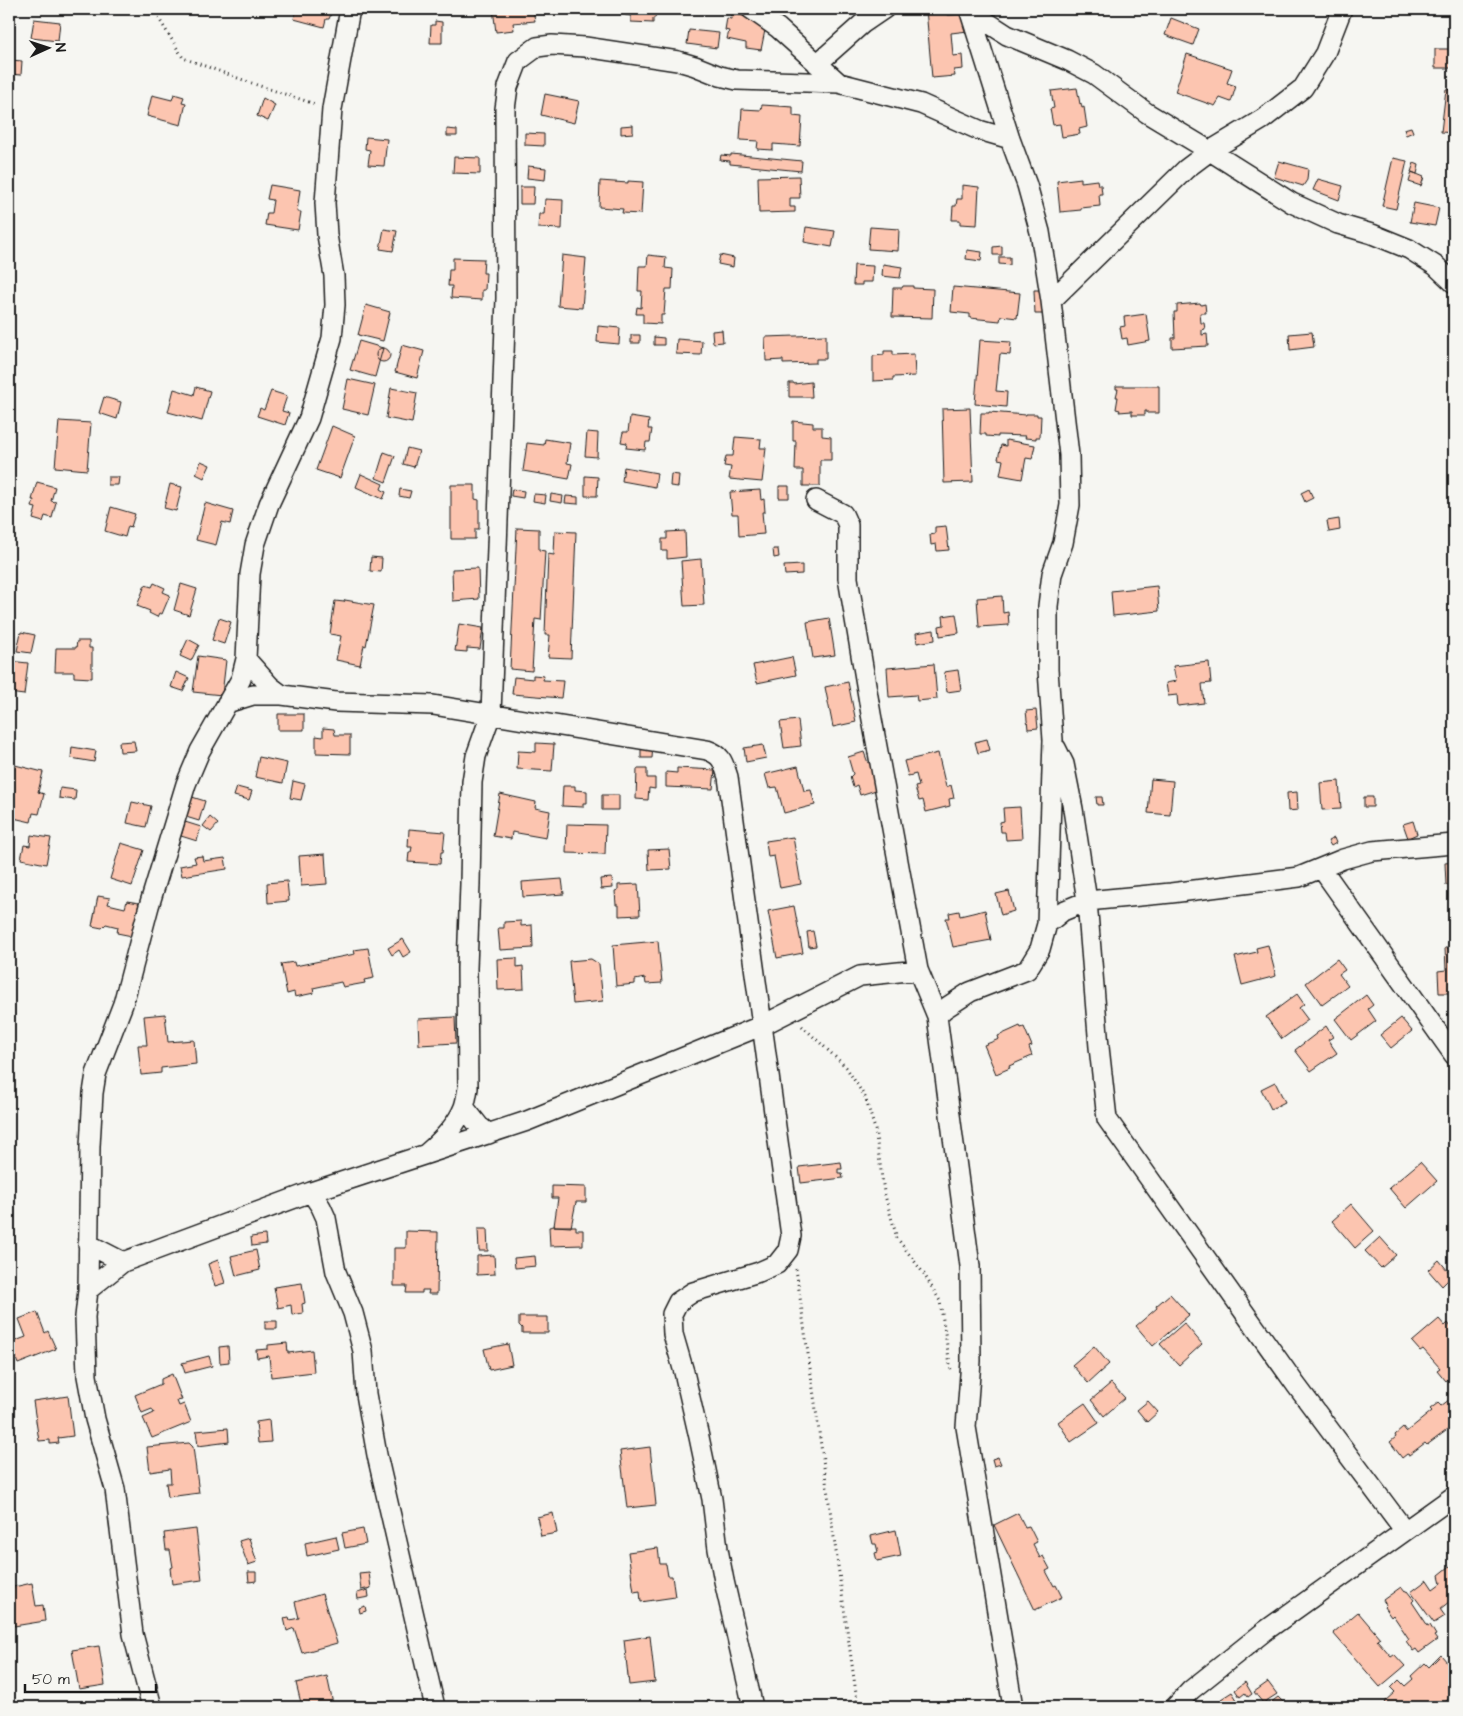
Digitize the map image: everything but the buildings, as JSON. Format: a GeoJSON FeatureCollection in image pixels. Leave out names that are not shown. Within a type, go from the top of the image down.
{"type":"FeatureCollection","features":[{"type":"Feature","properties":{"kind":"street"},"geometry":{"type":"LineString","coordinates":[[152,1707],[133,1634],[115,1489],[95,1419],[87,1376],[85,1317],[88,1290],[90,1146],[96,1074],[123,1004],[149,906],[186,784],[200,751],[241,679],[246,659],[250,574],[255,545],[269,504],[309,418],[332,338],[335,305],[334,276],[327,235],[325,203],[332,109],[350,9]]}},
{"type":"Feature","properties":{"kind":"street"},"geometry":{"type":"LineString","coordinates":[[751,9],[778,28],[840,83]]}},
{"type":"Feature","properties":{"kind":"street"},"geometry":{"type":"LineString","coordinates":[[817,64],[862,24],[884,9]]}},
{"type":"Feature","properties":{"kind":"street"},"geometry":{"type":"LineString","coordinates":[[1051,301],[1186,169],[1210,151],[1263,119],[1303,88],[1324,53],[1342,9]]}},
{"type":"Feature","properties":{"kind":"street"},"geometry":{"type":"LineString","coordinates":[[970,10],[1007,35],[1067,60],[1094,74],[1147,113],[1292,203],[1338,224],[1409,248],[1436,266],[1454,283]]}},
{"type":"Feature","properties":{"kind":"street"},"geometry":{"type":"LineString","coordinates":[[937,1016],[944,1009],[970,992],[1027,970],[1040,949],[1047,924],[1053,740],[1048,670],[1048,606],[1052,574],[1063,543],[1070,505],[1069,455],[1051,301],[1040,232],[1027,185],[1010,139],[970,10]]}},
{"type":"Feature","properties":{"kind":"street"},"geometry":{"type":"LineString","coordinates":[[427,1154],[444,1138],[464,1107],[468,1088],[467,968],[472,782],[476,756],[491,714],[506,298],[505,109],[508,87],[518,62],[537,47],[552,45],[585,47],[678,61],[737,80],[840,83],[922,104],[979,130],[1010,139]]}},
{"type":"Feature","properties":{"kind":"street"},"geometry":{"type":"LineString","coordinates":[[816,500],[843,514],[848,525],[848,578],[871,714],[918,970],[937,1016],[970,1266],[971,1361],[966,1427],[1013,1707]]}},
{"type":"Feature","properties":{"kind":"street"},"geometry":{"type":"LineString","coordinates":[[246,659],[270,686],[282,695]]}},
{"type":"Feature","properties":{"kind":"street"},"geometry":{"type":"LineString","coordinates":[[227,703],[253,695],[282,695],[336,702],[433,705],[697,748],[717,754],[723,763],[728,777],[791,1236],[788,1250],[777,1264],[759,1272],[693,1292],[678,1302],[672,1314],[673,1334],[699,1437],[712,1499],[724,1581],[752,1707]]}},
{"type":"Feature","properties":{"kind":"street"},"geometry":{"type":"LineString","coordinates":[[1053,740],[1064,764],[1070,791],[1087,901],[1107,1119],[1296,1385],[1405,1531]]}},
{"type":"Feature","properties":{"kind":"street"},"geometry":{"type":"LineString","coordinates":[[1047,924],[1063,911],[1087,901],[1299,877],[1343,859],[1372,851],[1454,844]]}},
{"type":"Feature","properties":{"kind":"street"},"geometry":{"type":"LineString","coordinates":[[1322,869],[1454,1055]]}},
{"type":"Feature","properties":{"kind":"street"},"geometry":{"type":"LineString","coordinates":[[88,1290],[123,1262],[311,1192],[527,1121],[763,1025],[860,976],[918,970]]}},
{"type":"Feature","properties":{"kind":"street"},"geometry":{"type":"LineString","coordinates":[[758,994],[788,1013]]}},
{"type":"Feature","properties":{"kind":"street"},"geometry":{"type":"LineString","coordinates":[[464,1107],[478,1126],[488,1134]]}},
{"type":"Feature","properties":{"kind":"street"},"geometry":{"type":"LineString","coordinates":[[326,1218],[341,1182]]}},
{"type":"Feature","properties":{"kind":"street"},"geometry":{"type":"LineString","coordinates":[[311,1192],[326,1218],[336,1272],[353,1313],[363,1352],[366,1394],[377,1455],[435,1707]]}},
{"type":"Feature","properties":{"kind":"street"},"geometry":{"type":"LineString","coordinates":[[88,1244],[123,1262]]}},
{"type":"Feature","properties":{"kind":"street"},"geometry":{"type":"LineString","coordinates":[[1175,1707],[1191,1690],[1218,1667],[1265,1631],[1454,1496]]}},
{"type":"Feature","properties":{"kind":"path"},"geometry":{"type":"LineString","coordinates":[[153,9],[183,58],[257,85],[332,109]]}},
{"type":"Feature","properties":{"kind":"path"},"geometry":{"type":"LineString","coordinates":[[788,1013],[846,1068],[865,1097],[875,1130],[884,1192],[897,1238],[924,1274],[940,1301],[952,1373]]}},
{"type":"Feature","properties":{"kind":"path"},"geometry":{"type":"LineString","coordinates":[[795,1265],[858,1707]]}}]}
